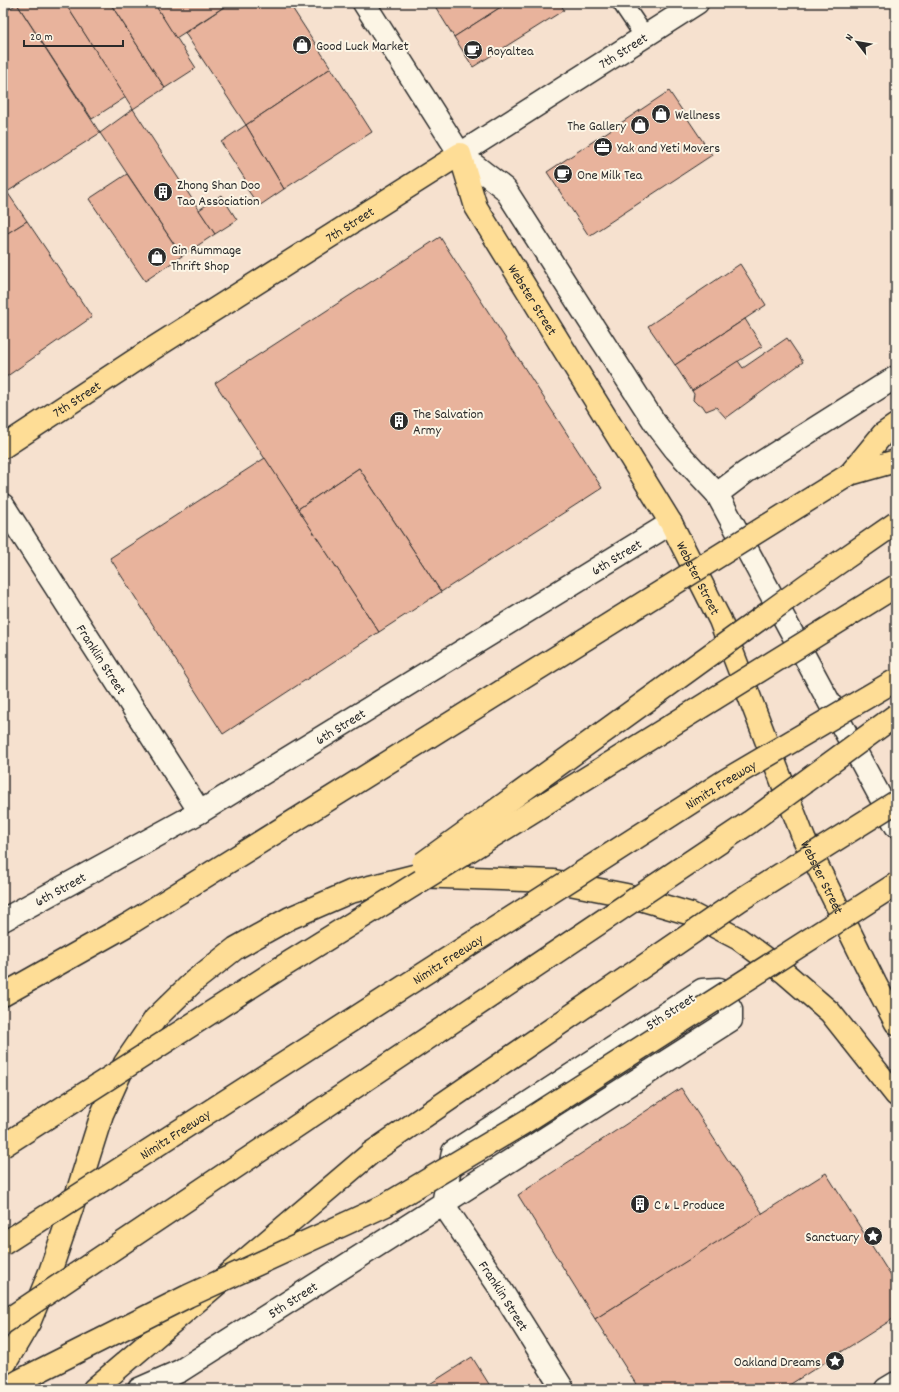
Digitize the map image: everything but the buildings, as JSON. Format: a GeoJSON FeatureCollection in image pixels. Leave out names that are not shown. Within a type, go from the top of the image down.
{"type":"FeatureCollection","features":[{"type":"Feature","properties":{"kind":"main road","name":"7th Street"},"geometry":{"type":"LineString","coordinates":[[3,447],[149,351],[460,154]]}},
{"type":"Feature","properties":{"kind":"main road","name":"Webster Street"},"geometry":{"type":"LineString","coordinates":[[460,154],[476,207],[671,523],[720,620],[804,839],[896,1023]]}},
{"type":"Feature","properties":{"kind":"main road"},"geometry":{"type":"LineString","coordinates":[[850,474],[882,434],[896,425]]}},
{"type":"Feature","properties":{"kind":"main road"},"geometry":{"type":"LineString","coordinates":[[3,995],[129,924],[850,474],[896,461]]}},
{"type":"Feature","properties":{"kind":"main road"},"geometry":{"type":"LineString","coordinates":[[277,970],[802,589],[896,523]]}},
{"type":"Feature","properties":{"kind":"main road"},"geometry":{"type":"LineString","coordinates":[[3,1146],[277,970],[896,586]]}},
{"type":"Feature","properties":{"kind":"main road","name":"Nimitz Freeway"},"geometry":{"type":"LineString","coordinates":[[3,1244],[726,780],[896,680]]}},
{"type":"Feature","properties":{"kind":"main road"},"geometry":{"type":"LineString","coordinates":[[3,1323],[750,822],[896,715]]}},
{"type":"Feature","properties":{"kind":"main road"},"geometry":{"type":"LineString","coordinates":[[94,1389],[371,1154],[740,900],[896,802]]}},
{"type":"Feature","properties":{"kind":"main road"},"geometry":{"type":"LineString","coordinates":[[3,1367],[29,1323],[50,1272],[102,1114],[125,1063],[155,1019],[194,981],[236,948],[290,918],[350,892],[414,876],[554,881],[626,895],[691,914],[739,939],[785,973],[830,1012],[896,1095]]}},
{"type":"Feature","properties":{"kind":"main road"},"geometry":{"type":"LineString","coordinates":[[6,1389],[188,1296],[384,1206],[525,1122],[896,884]]}},
{"type":"Feature","properties":{"kind":"street","name":"Webster Street"},"geometry":{"type":"LineString","coordinates":[[364,3],[460,154],[505,189],[656,423],[675,449],[717,494],[896,826]]}},
{"type":"Feature","properties":{"kind":"street","name":"7th Street"},"geometry":{"type":"LineString","coordinates":[[460,154],[697,3]]}},
{"type":"Feature","properties":{"kind":"street"},"geometry":{"type":"LineString","coordinates":[[717,494],[746,472],[896,377]]}},
{"type":"Feature","properties":{"kind":"street","name":"Franklin Street"},"geometry":{"type":"LineString","coordinates":[[3,505],[200,812]]}},
{"type":"Feature","properties":{"kind":"street","name":"6th Street"},"geometry":{"type":"LineString","coordinates":[[3,920],[200,812],[671,523]]}},
{"type":"Feature","properties":{"kind":"street","name":"5th Street"},"geometry":{"type":"LineString","coordinates":[[139,1389],[180,1371],[443,1204],[731,1020],[731,1009],[718,989],[702,990],[453,1152],[443,1204]]}},
{"type":"Feature","properties":{"kind":"street","name":"Franklin Street"},"geometry":{"type":"LineString","coordinates":[[443,1204],[498,1285],[563,1389]]}},
{"type":"Feature","properties":{"kind":"street"},"geometry":{"type":"LineString","coordinates":[[886,1389],[896,1383]]}},
{"type":"Feature","properties":{"kind":"lane"},"geometry":{"type":"LineString","coordinates":[[622,3],[645,36]]}},
{"type":"Feature","properties":{"kind":"place","name":"Good Luck Market"},"geometry":{"type":"Point","coordinates":[302,45]}},
{"type":"Feature","properties":{"kind":"place","name":"Royaltea"},"geometry":{"type":"Point","coordinates":[473,50]}},
{"type":"Feature","properties":{"kind":"place","name":"Wellness"},"geometry":{"type":"Point","coordinates":[661,114]}},
{"type":"Feature","properties":{"kind":"place","name":"The Gallery"},"geometry":{"type":"Point","coordinates":[640,125]}},
{"type":"Feature","properties":{"kind":"place","name":"Yak and Yeti Movers"},"geometry":{"type":"Point","coordinates":[603,147]}},
{"type":"Feature","properties":{"kind":"place","name":"One Milk Tea"},"geometry":{"type":"Point","coordinates":[563,174]}},
{"type":"Feature","properties":{"kind":"place","name":"Zhong Shan Doo Tao Association"},"geometry":{"type":"Point","coordinates":[163,192]}},
{"type":"Feature","properties":{"kind":"place","name":"Gin Rummage Thrift Shop"},"geometry":{"type":"Point","coordinates":[157,257]}},
{"type":"Feature","properties":{"kind":"place","name":"The Salvation Army"},"geometry":{"type":"Point","coordinates":[399,421]}},
{"type":"Feature","properties":{"kind":"place","name":"C & L Produce"},"geometry":{"type":"Point","coordinates":[640,1204]}},
{"type":"Feature","properties":{"kind":"place","name":"Sanctuary"},"geometry":{"type":"Point","coordinates":[873,1236]}},
{"type":"Feature","properties":{"kind":"place","name":"Oakland Dreams"},"geometry":{"type":"Point","coordinates":[835,1361]}}]}
